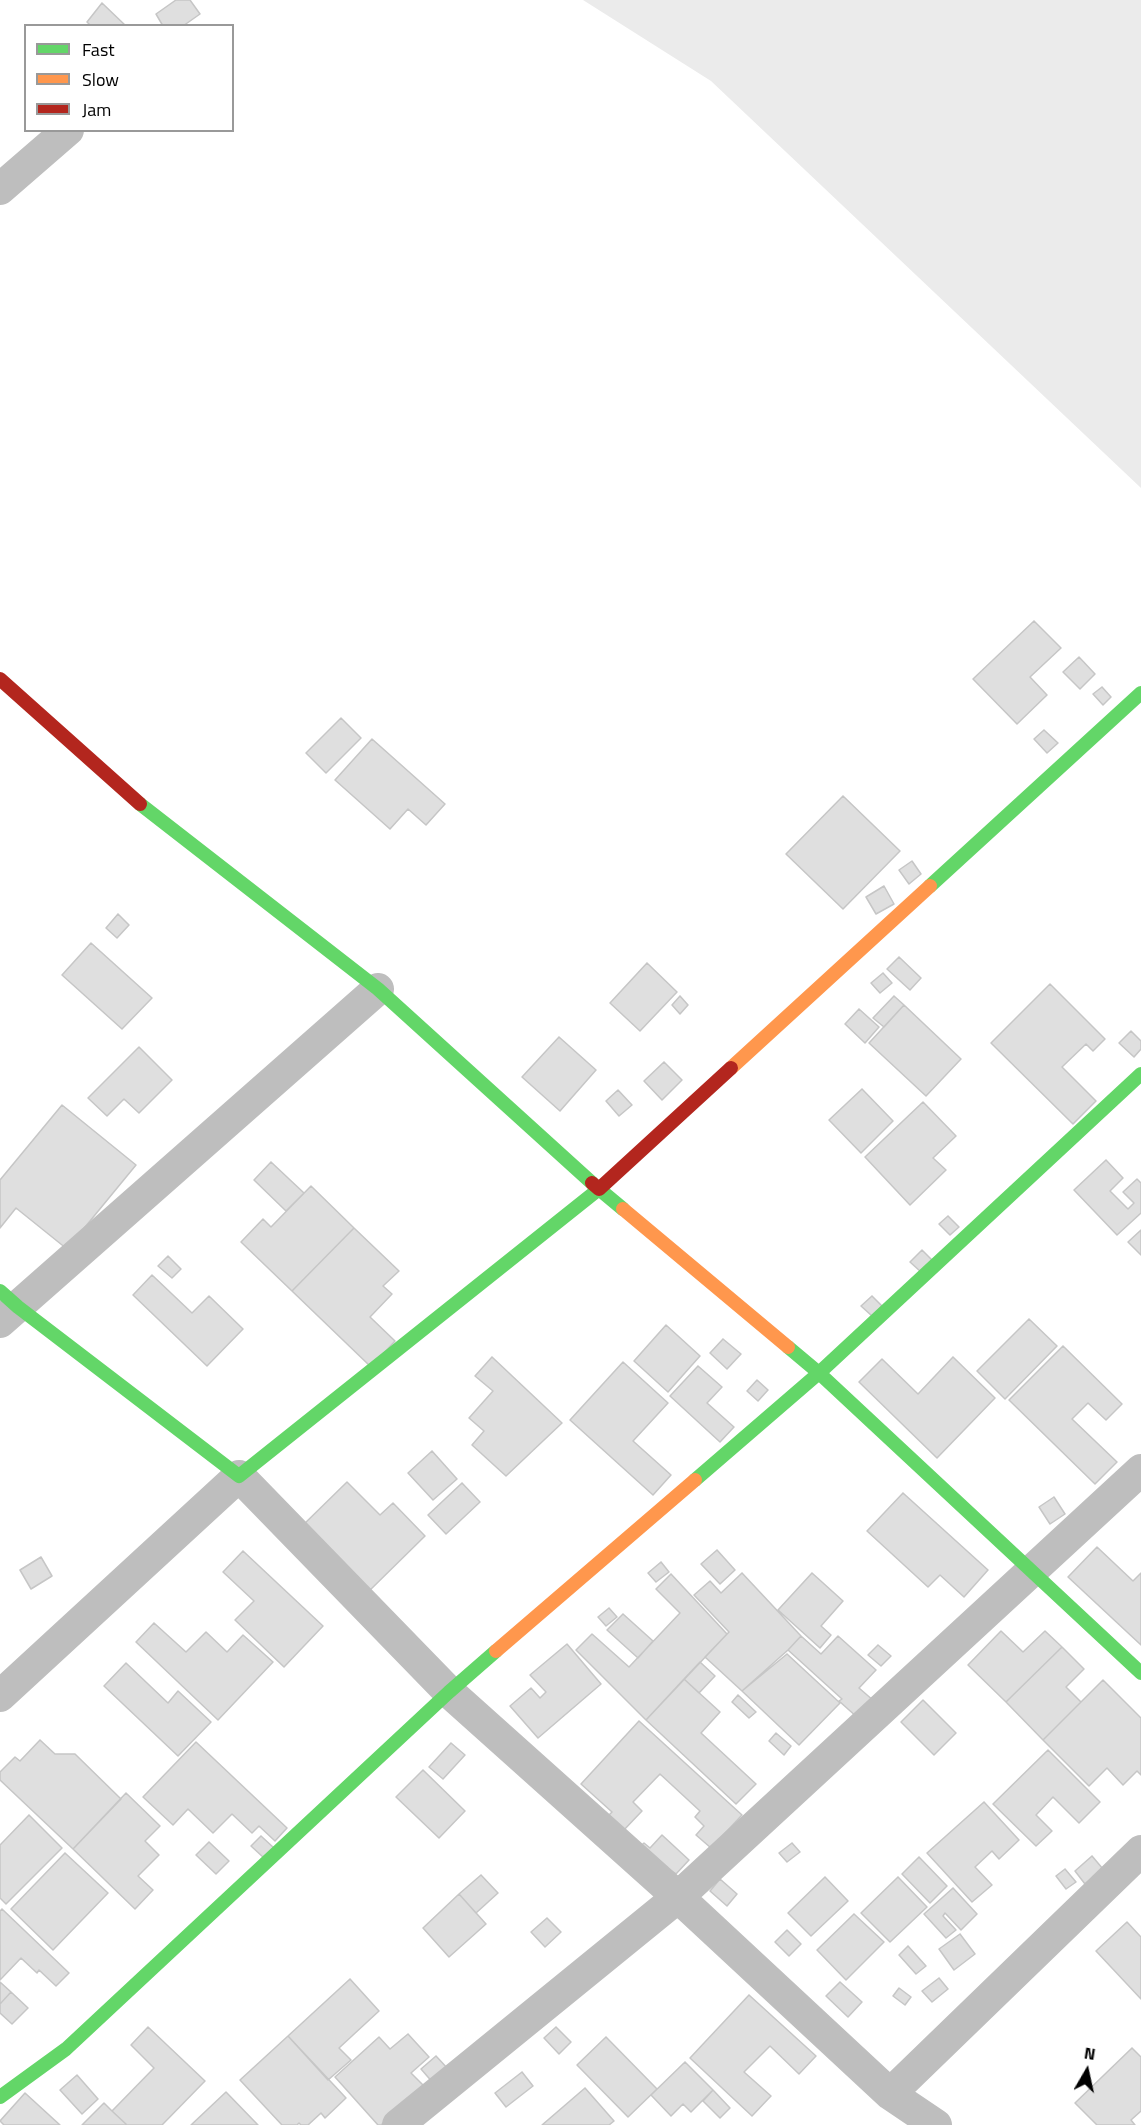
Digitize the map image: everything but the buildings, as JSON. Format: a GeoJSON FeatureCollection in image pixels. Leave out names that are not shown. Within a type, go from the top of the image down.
{"type":"FeatureCollection","features":[{"type":"Feature","properties":{"kind":"street"},"geometry":{"type":"LineString","coordinates":[[0,189],[66,132]]}},
{"type":"Feature","properties":{"kind":"street"},"geometry":{"type":"LineString","coordinates":[[0,679],[155,817],[378,989],[599,1189],[819,1373],[1141,1673]]}},
{"type":"Feature","properties":{"kind":"street"},"geometry":{"type":"LineString","coordinates":[[0,1696],[239,1476],[599,1189],[1141,693]]}},
{"type":"Feature","properties":{"kind":"street"},"geometry":{"type":"LineString","coordinates":[[378,989],[6,1307],[239,1476],[449,1692],[678,1897],[890,2094],[936,2125]]}},
{"type":"Feature","properties":{"kind":"street"},"geometry":{"type":"LineString","coordinates":[[0,2097],[66,2049],[449,1692],[819,1373],[1141,1074]]}},
{"type":"Feature","properties":{"kind":"street"},"geometry":{"type":"LineString","coordinates":[[399,2125],[678,1897],[1141,1470]]}},
{"type":"Feature","properties":{"kind":"street"},"geometry":{"type":"LineString","coordinates":[[890,2094],[1141,1851]]}},
{"type":"Feature","properties":{"kind":"shaded area"},"geometry":{"type":"Polygon","coordinates":[[[583,0],[1141,0],[1141,488],[711,81],[583,0]]]}},
{"type":"Feature","properties":{"kind":"traffic: fast"},"geometry":{"type":"LineString","coordinates":[[930,886],[1141,693]]}},
{"type":"Feature","properties":{"kind":"traffic: fast"},"geometry":{"type":"LineString","coordinates":[[140,804],[378,989],[592,1183]]}},
{"type":"Feature","properties":{"kind":"traffic: fast"},"geometry":{"type":"LineString","coordinates":[[695,1480],[819,1373],[1141,1074]]}},
{"type":"Feature","properties":{"kind":"traffic: fast"},"geometry":{"type":"LineString","coordinates":[[0,1291],[239,1476],[599,1189],[623,1209]]}},
{"type":"Feature","properties":{"kind":"traffic: fast"},"geometry":{"type":"LineString","coordinates":[[788,1347],[819,1373],[1141,1673]]}},
{"type":"Feature","properties":{"kind":"traffic: fast"},"geometry":{"type":"LineString","coordinates":[[0,2097],[66,2049],[449,1692],[496,1651]]}},
{"type":"Feature","properties":{"kind":"traffic: slow"},"geometry":{"type":"LineString","coordinates":[[731,1068],[930,886]]}},
{"type":"Feature","properties":{"kind":"traffic: slow"},"geometry":{"type":"LineString","coordinates":[[623,1209],[788,1347]]}},
{"type":"Feature","properties":{"kind":"traffic: slow"},"geometry":{"type":"LineString","coordinates":[[496,1651],[695,1480]]}},
{"type":"Feature","properties":{"kind":"traffic: jam"},"geometry":{"type":"LineString","coordinates":[[0,679],[140,804]]}},
{"type":"Feature","properties":{"kind":"traffic: jam"},"geometry":{"type":"LineString","coordinates":[[592,1183],[599,1189],[731,1068]]}}]}
